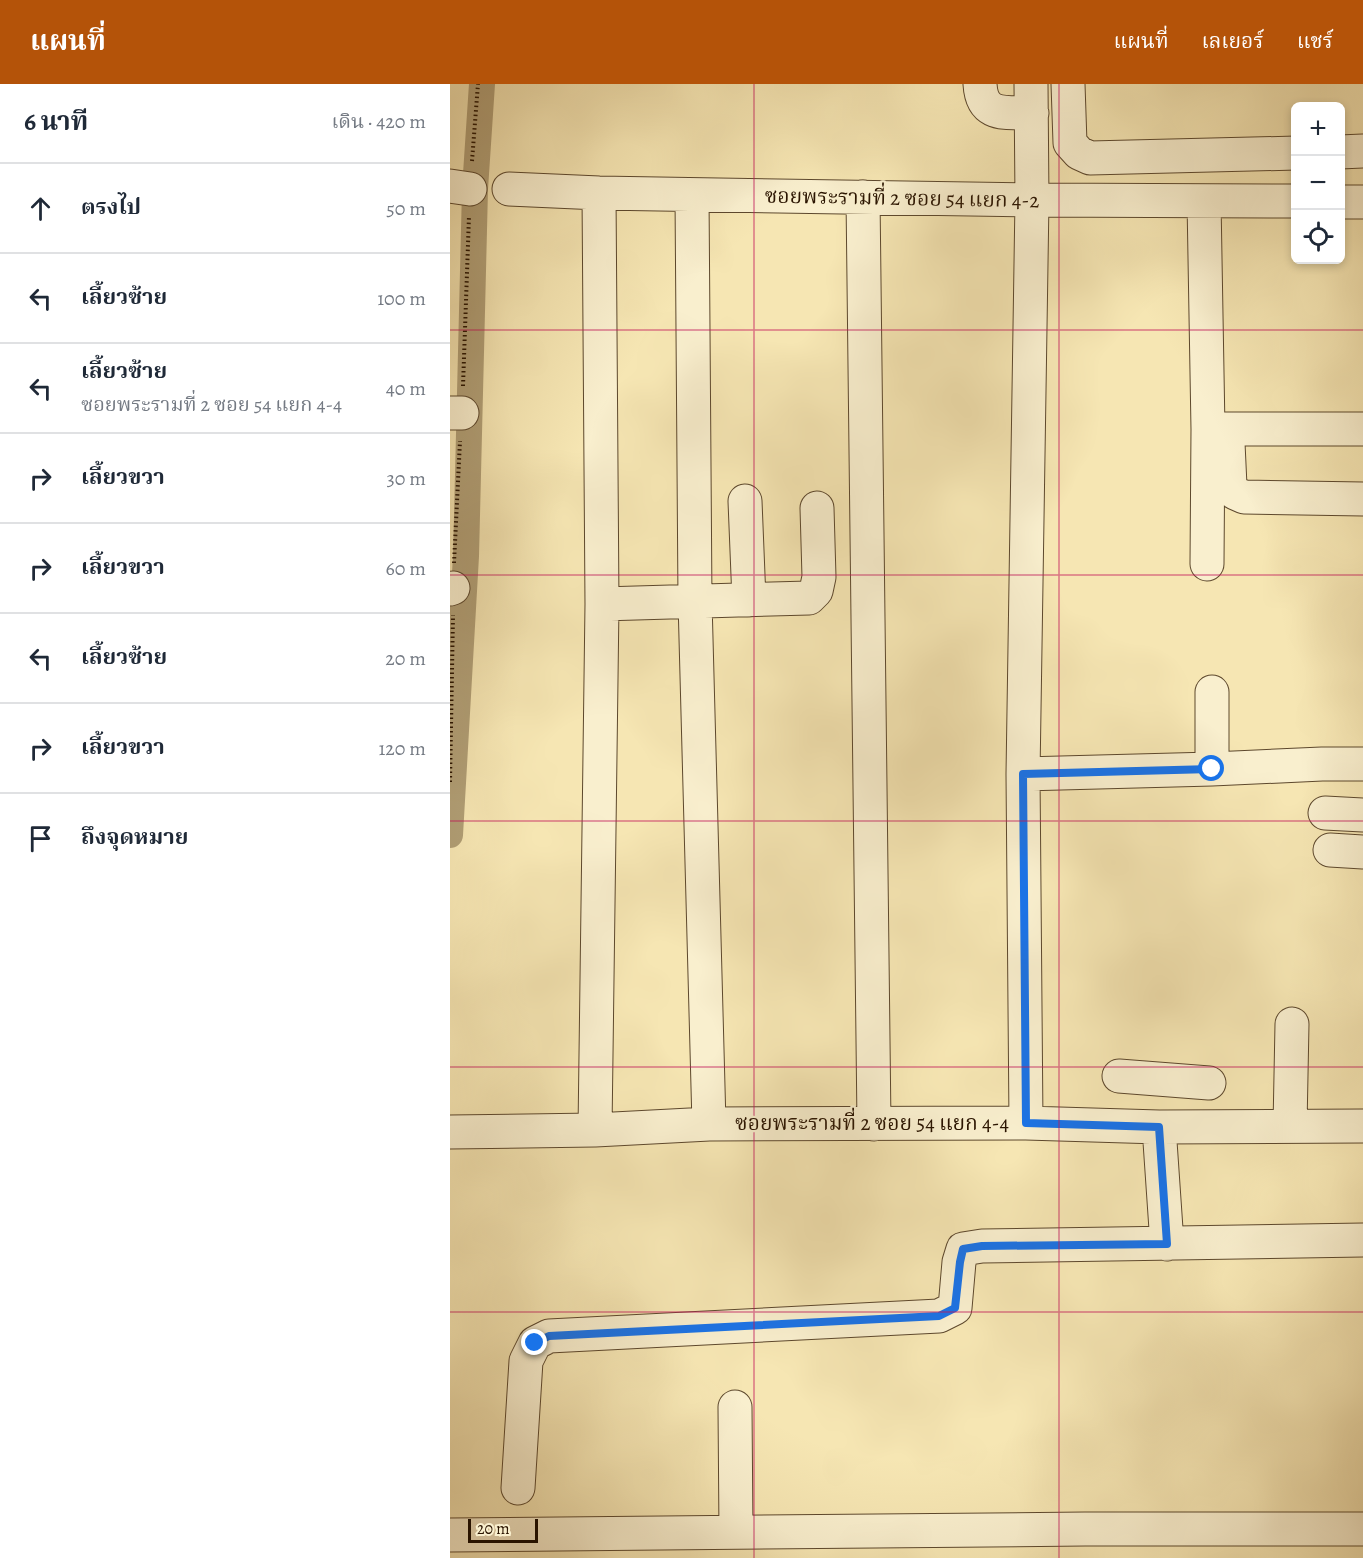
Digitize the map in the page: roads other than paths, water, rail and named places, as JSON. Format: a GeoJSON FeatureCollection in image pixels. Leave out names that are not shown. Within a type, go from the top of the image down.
{"type":"FeatureCollection","features":[{"type":"Feature","properties":{"kind":"street"},"geometry":{"type":"LineString","coordinates":[[980,84],[980,97],[986,106],[998,112],[1032,98],[1023,774],[1026,1123]]}},
{"type":"Feature","properties":{"kind":"street"},"geometry":{"type":"LineString","coordinates":[[1068,84],[1070,143],[1079,153],[1090,158],[1291,153]]}},
{"type":"Feature","properties":{"kind":"street"},"geometry":{"type":"LineString","coordinates":[[1345,152],[1363,151]]}},
{"type":"Feature","properties":{"kind":"street","name":"ซอยพระรามที่ 2 ซอย 54 แยก 4-2"},"geometry":{"type":"LineString","coordinates":[[509,189],[692,195],[1291,201]]}},
{"type":"Feature","properties":{"kind":"street"},"geometry":{"type":"LineString","coordinates":[[594,1130],[602,604],[599,193]]}},
{"type":"Feature","properties":{"kind":"street"},"geometry":{"type":"LineString","coordinates":[[692,195],[695,601],[709,1124]]}},
{"type":"Feature","properties":{"kind":"street"},"geometry":{"type":"LineString","coordinates":[[863,197],[874,1124]]}},
{"type":"Feature","properties":{"kind":"street"},"geometry":{"type":"LineString","coordinates":[[1204,201],[1218,429],[1207,564]]}},
{"type":"Feature","properties":{"kind":"street"},"geometry":{"type":"LineString","coordinates":[[1345,202],[1363,202]]}},
{"type":"Feature","properties":{"kind":"street"},"geometry":{"type":"LineString","coordinates":[[1218,429],[1363,429]]}},
{"type":"Feature","properties":{"kind":"street"},"geometry":{"type":"LineString","coordinates":[[1218,429],[1230,486],[1235,493],[1244,497],[1363,500]]}},
{"type":"Feature","properties":{"kind":"street"},"geometry":{"type":"LineString","coordinates":[[745,501],[749,600]]}},
{"type":"Feature","properties":{"kind":"street"},"geometry":{"type":"LineString","coordinates":[[602,604],[809,598],[816,591],[819,576],[817,508]]}},
{"type":"Feature","properties":{"kind":"street"},"geometry":{"type":"LineString","coordinates":[[1212,692],[1212,769]]}},
{"type":"Feature","properties":{"kind":"street"},"geometry":{"type":"LineString","coordinates":[[1023,774],[1363,764]]}},
{"type":"Feature","properties":{"kind":"street"},"geometry":{"type":"LineString","coordinates":[[1325,813],[1363,815]]}},
{"type":"Feature","properties":{"kind":"street"},"geometry":{"type":"LineString","coordinates":[[1330,850],[1363,852]]}},
{"type":"Feature","properties":{"kind":"street"},"geometry":{"type":"LineString","coordinates":[[1290,1126],[1292,1024]]}},
{"type":"Feature","properties":{"kind":"street"},"geometry":{"type":"LineString","coordinates":[[1119,1076],[1209,1071],[1206,1126]]}},
{"type":"Feature","properties":{"kind":"street","name":"ซอยพระรามที่ 2 ซอย 54 แยก 4-4"},"geometry":{"type":"LineString","coordinates":[[452,1132],[594,1130],[709,1124],[1026,1123],[1159,1127],[1363,1126]]}},
{"type":"Feature","properties":{"kind":"street"},"geometry":{"type":"LineString","coordinates":[[1159,1127],[1167,1244]]}},
{"type":"Feature","properties":{"kind":"street"},"geometry":{"type":"LineString","coordinates":[[518,1488],[526,1361],[535,1343],[549,1336],[939,1316],[955,1308],[963,1249],[982,1246],[1363,1240]]}},
{"type":"Feature","properties":{"kind":"street"},"geometry":{"type":"LineString","coordinates":[[735,1407],[736,1532]]}},
{"type":"Feature","properties":{"kind":"street"},"geometry":{"type":"LineString","coordinates":[[450,1535],[517,1546],[642,1546],[736,1532],[1363,1529]]}},
{"type":"Feature","properties":{"kind":"waterway"},"geometry":{"type":"LineString","coordinates":[[450,835],[466,556],[475,189],[482,84]]}}]}
